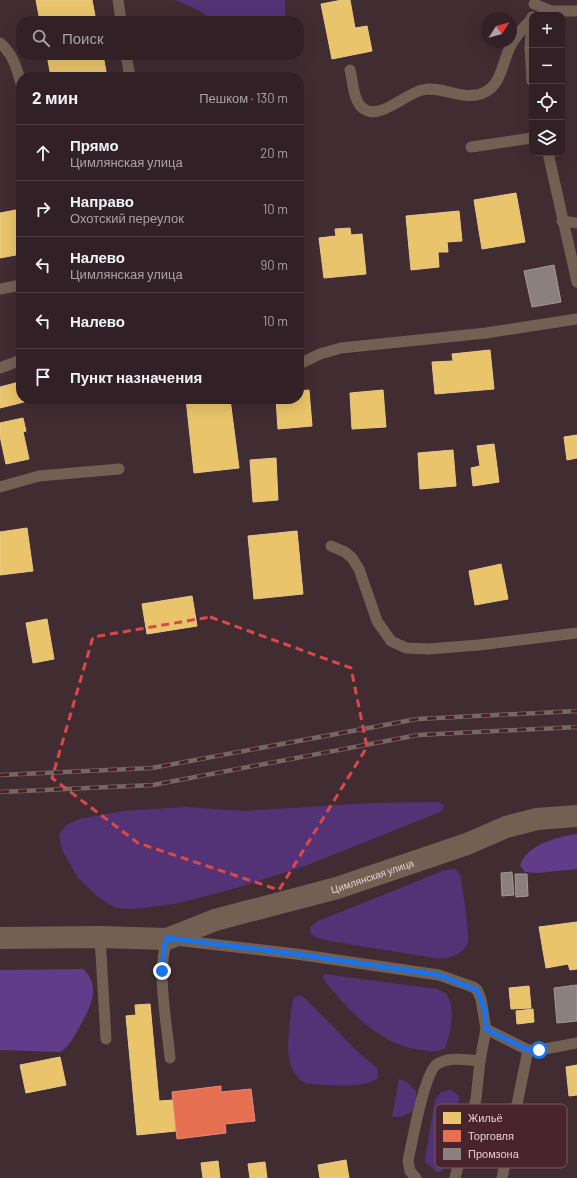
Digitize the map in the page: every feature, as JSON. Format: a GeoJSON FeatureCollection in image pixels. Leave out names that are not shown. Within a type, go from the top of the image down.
{"type":"FeatureCollection","features":[{"type":"Feature","properties":{"kind":"street","name":"Цимлянская улица"},"geometry":{"type":"LineString","coordinates":[[0,938],[167,938],[215,920],[337,888],[468,844],[506,827],[537,819],[577,816]]}},
{"type":"Feature","properties":{"kind":"lane"},"geometry":{"type":"LineString","coordinates":[[118,0],[120,16]]}},
{"type":"Feature","properties":{"kind":"lane"},"geometry":{"type":"LineString","coordinates":[[533,11],[577,11]]}},
{"type":"Feature","properties":{"kind":"lane"},"geometry":{"type":"LineString","coordinates":[[350,70],[357,102],[364,110],[376,112],[422,90],[432,89],[466,96],[485,93],[494,86],[504,63],[506,54],[515,37],[533,11]]}},
{"type":"Feature","properties":{"kind":"lane"},"geometry":{"type":"LineString","coordinates":[[530,48],[533,11]]}},
{"type":"Feature","properties":{"kind":"lane"},"geometry":{"type":"LineString","coordinates":[[0,43],[9,51],[18,72]]}},
{"type":"Feature","properties":{"kind":"lane"},"geometry":{"type":"LineString","coordinates":[[127,60],[129,72]]}},
{"type":"Feature","properties":{"kind":"lane"},"geometry":{"type":"LineString","coordinates":[[471,147],[529,138]]}},
{"type":"Feature","properties":{"kind":"lane"},"geometry":{"type":"LineString","coordinates":[[549,156],[562,221],[577,282]]}},
{"type":"Feature","properties":{"kind":"lane"},"geometry":{"type":"LineString","coordinates":[[562,221],[577,223]]}},
{"type":"Feature","properties":{"kind":"lane"},"geometry":{"type":"LineString","coordinates":[[0,289],[16,286]]}},
{"type":"Feature","properties":{"kind":"lane"},"geometry":{"type":"LineString","coordinates":[[304,362],[320,354],[341,348],[486,334],[577,319]]}},
{"type":"Feature","properties":{"kind":"lane"},"geometry":{"type":"LineString","coordinates":[[0,368],[16,362]]}},
{"type":"Feature","properties":{"kind":"lane"},"geometry":{"type":"LineString","coordinates":[[0,487],[39,476],[119,469]]}},
{"type":"Feature","properties":{"kind":"lane"},"geometry":{"type":"LineString","coordinates":[[331,546],[345,552],[352,558],[359,569],[377,621],[391,641],[406,648],[428,649],[479,645],[577,633]]}},
{"type":"Feature","properties":{"kind":"lane"},"geometry":{"type":"LineString","coordinates":[[100,937],[106,1039]]}},
{"type":"Feature","properties":{"kind":"lane"},"geometry":{"type":"LineString","coordinates":[[167,938],[164,949],[162,971],[170,1058]]}},
{"type":"Feature","properties":{"kind":"lane","name":"Цимлянская улица"},"geometry":{"type":"LineString","coordinates":[[167,938],[296,954],[439,975],[477,990],[485,1011],[486,1029]]}},
{"type":"Feature","properties":{"kind":"lane"},"geometry":{"type":"LineString","coordinates":[[474,1104],[486,1029],[528,1050],[539,1050],[577,1043]]}},
{"type":"Feature","properties":{"kind":"lane"},"geometry":{"type":"LineString","coordinates":[[517,1104],[528,1050]]}},
{"type":"Feature","properties":{"kind":"lane"},"geometry":{"type":"LineString","coordinates":[[416,1178],[410,1171],[408,1162],[428,1078],[437,1064],[449,1060],[480,1061]]}},
{"type":"Feature","properties":{"kind":"lane"},"geometry":{"type":"LineString","coordinates":[[455,1178],[458,1168]]}},
{"type":"Feature","properties":{"kind":"lane"},"geometry":{"type":"LineString","coordinates":[[502,1178],[504,1168]]}},
{"type":"Feature","properties":{"kind":"highlighted area"},"geometry":{"type":"Polygon","coordinates":[[[210,617],[351,668],[367,747],[279,890],[138,843],[52,778],[93,637],[210,617]]]}},
{"type":"Feature","properties":{"kind":"shaded area"},"geometry":{"type":"Polygon","coordinates":[[[175,0],[285,0],[285,16],[208,16],[175,0]]]}},
{"type":"Feature","properties":{"kind":"shaded area"},"geometry":{"type":"Polygon","coordinates":[[[439,802],[444,806],[442,811],[305,866],[233,889],[175,904],[133,909],[115,908],[96,895],[78,878],[62,850],[59,835],[66,825],[79,819],[123,811],[185,807],[244,811],[371,803],[439,802]]]}},
{"type":"Feature","properties":{"kind":"shaded area"},"geometry":{"type":"Polygon","coordinates":[[[577,834],[577,869],[538,873],[525,872],[520,866],[528,853],[543,843],[577,834]]]}},
{"type":"Feature","properties":{"kind":"shaded area"},"geometry":{"type":"Polygon","coordinates":[[[456,869],[461,877],[468,937],[466,946],[457,954],[441,959],[329,941],[315,937],[310,933],[310,927],[318,921],[445,870],[456,869]]]}},
{"type":"Feature","properties":{"kind":"shaded area"},"geometry":{"type":"Polygon","coordinates":[[[83,969],[89,976],[92,983],[92,997],[84,1019],[74,1037],[66,1047],[60,1052],[0,1050],[0,970],[83,969]]]}},
{"type":"Feature","properties":{"kind":"shaded area"},"geometry":{"type":"Polygon","coordinates":[[[324,974],[437,989],[446,993],[451,1005],[452,1020],[445,1048],[440,1051],[434,1051],[407,1047],[393,1042],[379,1034],[354,1014],[332,990],[323,978],[324,974]]]}},
{"type":"Feature","properties":{"kind":"shaded area"},"geometry":{"type":"Polygon","coordinates":[[[299,995],[305,998],[360,1054],[377,1068],[378,1078],[363,1084],[344,1086],[307,1084],[298,1078],[289,1059],[288,1036],[292,1003],[294,998],[299,995]]]}},
{"type":"Feature","properties":{"kind":"shaded area"},"geometry":{"type":"Polygon","coordinates":[[[399,1079],[407,1082],[416,1091],[416,1100],[413,1111],[401,1117],[392,1117],[399,1079]]]}},
{"type":"Feature","properties":{"kind":"shaded area"},"geometry":{"type":"Polygon","coordinates":[[[450,1090],[459,1096],[459,1104],[435,1104],[435,1168],[443,1168],[441,1172],[437,1172],[426,1163],[425,1159],[435,1100],[441,1092],[450,1090]]]}},
{"type":"Feature","properties":{"kind":"building: Жильё"},"geometry":{"type":"Polygon","coordinates":[[[36,0],[92,0],[95,16],[39,16],[36,0]]]}},
{"type":"Feature","properties":{"kind":"building: Жильё"},"geometry":{"type":"Polygon","coordinates":[[[350,0],[355,28],[367,26],[372,51],[332,59],[321,4],[350,0]]]}},
{"type":"Feature","properties":{"kind":"building: Жильё"},"geometry":{"type":"Polygon","coordinates":[[[48,60],[104,60],[106,72],[50,72],[48,60]]]}},
{"type":"Feature","properties":{"kind":"building: Жильё"},"geometry":{"type":"Polygon","coordinates":[[[516,193],[525,242],[482,249],[474,200],[516,193]]]}},
{"type":"Feature","properties":{"kind":"building: Жильё"},"geometry":{"type":"Polygon","coordinates":[[[16,210],[16,255],[0,258],[0,213],[16,210]]]}},
{"type":"Feature","properties":{"kind":"building: Жильё"},"geometry":{"type":"Polygon","coordinates":[[[459,211],[462,241],[447,242],[448,252],[438,252],[439,267],[411,270],[406,216],[459,211]]]}},
{"type":"Feature","properties":{"kind":"building: Жильё"},"geometry":{"type":"Polygon","coordinates":[[[350,228],[351,235],[362,234],[366,274],[324,278],[319,238],[336,236],[335,229],[350,228]]]}},
{"type":"Feature","properties":{"kind":"building: Жильё"},"geometry":{"type":"Polygon","coordinates":[[[490,350],[494,389],[435,394],[432,362],[453,361],[452,354],[490,350]]]}},
{"type":"Feature","properties":{"kind":"building: Жильё"},"geometry":{"type":"Polygon","coordinates":[[[16,383],[16,404],[0,408],[0,387],[16,383]]]}},
{"type":"Feature","properties":{"kind":"building: Жильё"},"geometry":{"type":"Polygon","coordinates":[[[304,390],[309,390],[312,426],[278,429],[276,404],[304,404],[304,390]]]}},
{"type":"Feature","properties":{"kind":"building: Жильё"},"geometry":{"type":"Polygon","coordinates":[[[383,390],[386,427],[352,429],[350,393],[383,390]]]}},
{"type":"Feature","properties":{"kind":"building: Жильё"},"geometry":{"type":"Polygon","coordinates":[[[187,404],[231,404],[239,468],[194,473],[187,404]]]}},
{"type":"Feature","properties":{"kind":"building: Жильё"},"geometry":{"type":"Polygon","coordinates":[[[23,418],[26,431],[23,432],[29,459],[6,464],[0,436],[0,423],[23,418]]]}},
{"type":"Feature","properties":{"kind":"building: Жильё"},"geometry":{"type":"Polygon","coordinates":[[[577,435],[577,458],[567,460],[564,437],[577,435]]]}},
{"type":"Feature","properties":{"kind":"building: Жильё"},"geometry":{"type":"Polygon","coordinates":[[[494,444],[499,482],[473,486],[471,468],[480,466],[477,446],[494,444]]]}},
{"type":"Feature","properties":{"kind":"building: Жильё"},"geometry":{"type":"Polygon","coordinates":[[[453,450],[456,486],[420,489],[418,453],[453,450]]]}},
{"type":"Feature","properties":{"kind":"building: Жильё"},"geometry":{"type":"Polygon","coordinates":[[[276,458],[278,500],[253,502],[250,460],[276,458]]]}},
{"type":"Feature","properties":{"kind":"building: Жильё"},"geometry":{"type":"Polygon","coordinates":[[[27,528],[33,571],[0,575],[0,532],[27,528]]]}},
{"type":"Feature","properties":{"kind":"building: Жильё"},"geometry":{"type":"Polygon","coordinates":[[[297,531],[303,594],[254,599],[248,536],[297,531]]]}},
{"type":"Feature","properties":{"kind":"building: Жильё"},"geometry":{"type":"Polygon","coordinates":[[[501,564],[508,599],[475,605],[469,571],[501,564]]]}},
{"type":"Feature","properties":{"kind":"building: Жильё"},"geometry":{"type":"Polygon","coordinates":[[[192,596],[197,626],[147,634],[142,604],[192,596]]]}},
{"type":"Feature","properties":{"kind":"building: Жильё"},"geometry":{"type":"Polygon","coordinates":[[[47,619],[54,659],[33,663],[26,623],[47,619]]]}},
{"type":"Feature","properties":{"kind":"building: Жильё"},"geometry":{"type":"Polygon","coordinates":[[[577,922],[577,969],[570,970],[568,964],[546,968],[539,927],[577,922]]]}},
{"type":"Feature","properties":{"kind":"building: Жильё"},"geometry":{"type":"Polygon","coordinates":[[[529,986],[531,1008],[511,1009],[509,988],[529,986]]]}},
{"type":"Feature","properties":{"kind":"building: Жильё"},"geometry":{"type":"Polygon","coordinates":[[[150,1004],[159,1101],[173,1100],[176,1131],[137,1135],[126,1016],[136,1015],[135,1005],[150,1004]]]}},
{"type":"Feature","properties":{"kind":"building: Жильё"},"geometry":{"type":"Polygon","coordinates":[[[533,1009],[534,1022],[517,1024],[516,1011],[533,1009]]]}},
{"type":"Feature","properties":{"kind":"building: Жильё"},"geometry":{"type":"Polygon","coordinates":[[[60,1057],[66,1085],[26,1093],[20,1065],[60,1057]]]}},
{"type":"Feature","properties":{"kind":"building: Жильё"},"geometry":{"type":"Polygon","coordinates":[[[577,1065],[577,1095],[569,1096],[566,1067],[577,1065]]]}},
{"type":"Feature","properties":{"kind":"building: Жильё"},"geometry":{"type":"Polygon","coordinates":[[[346,1160],[349,1178],[320,1178],[318,1165],[346,1160]]]}},
{"type":"Feature","properties":{"kind":"building: Жильё"},"geometry":{"type":"Polygon","coordinates":[[[218,1161],[220,1178],[203,1178],[201,1163],[218,1161]]]}},
{"type":"Feature","properties":{"kind":"building: Жильё"},"geometry":{"type":"Polygon","coordinates":[[[265,1162],[267,1178],[250,1178],[248,1164],[265,1162]]]}},
{"type":"Feature","properties":{"kind":"building: Торговля"},"geometry":{"type":"Polygon","coordinates":[[[221,1086],[221,1092],[251,1089],[255,1121],[225,1124],[226,1133],[177,1139],[172,1092],[221,1086]]]}},
{"type":"Feature","properties":{"kind":"building: Промзона"},"geometry":{"type":"Polygon","coordinates":[[[554,265],[561,302],[532,307],[524,271],[554,265]]]}},
{"type":"Feature","properties":{"kind":"building: Промзона"},"geometry":{"type":"Polygon","coordinates":[[[512,872],[514,895],[502,896],[501,873],[512,872]]]}},
{"type":"Feature","properties":{"kind":"building: Промзона"},"geometry":{"type":"Polygon","coordinates":[[[515,874],[527,874],[528,896],[516,897],[515,874]]]}},
{"type":"Feature","properties":{"kind":"building: Промзона"},"geometry":{"type":"Polygon","coordinates":[[[577,985],[577,1021],[557,1023],[554,988],[577,985]]]}},
{"type":"Feature","properties":{"kind":"railway"},"geometry":{"type":"LineString","coordinates":[[0,775],[152,768],[417,719],[577,711]]}},
{"type":"Feature","properties":{"kind":"railway"},"geometry":{"type":"LineString","coordinates":[[0,792],[153,785],[418,735],[577,727]]}},
{"type":"Feature","properties":{"kind":"route"},"geometry":{"type":"LineString","coordinates":[[162,971],[164,949],[167,938],[296,954],[439,975],[461,982],[477,990],[485,1011],[486,1029],[528,1050],[539,1050]]}}]}
